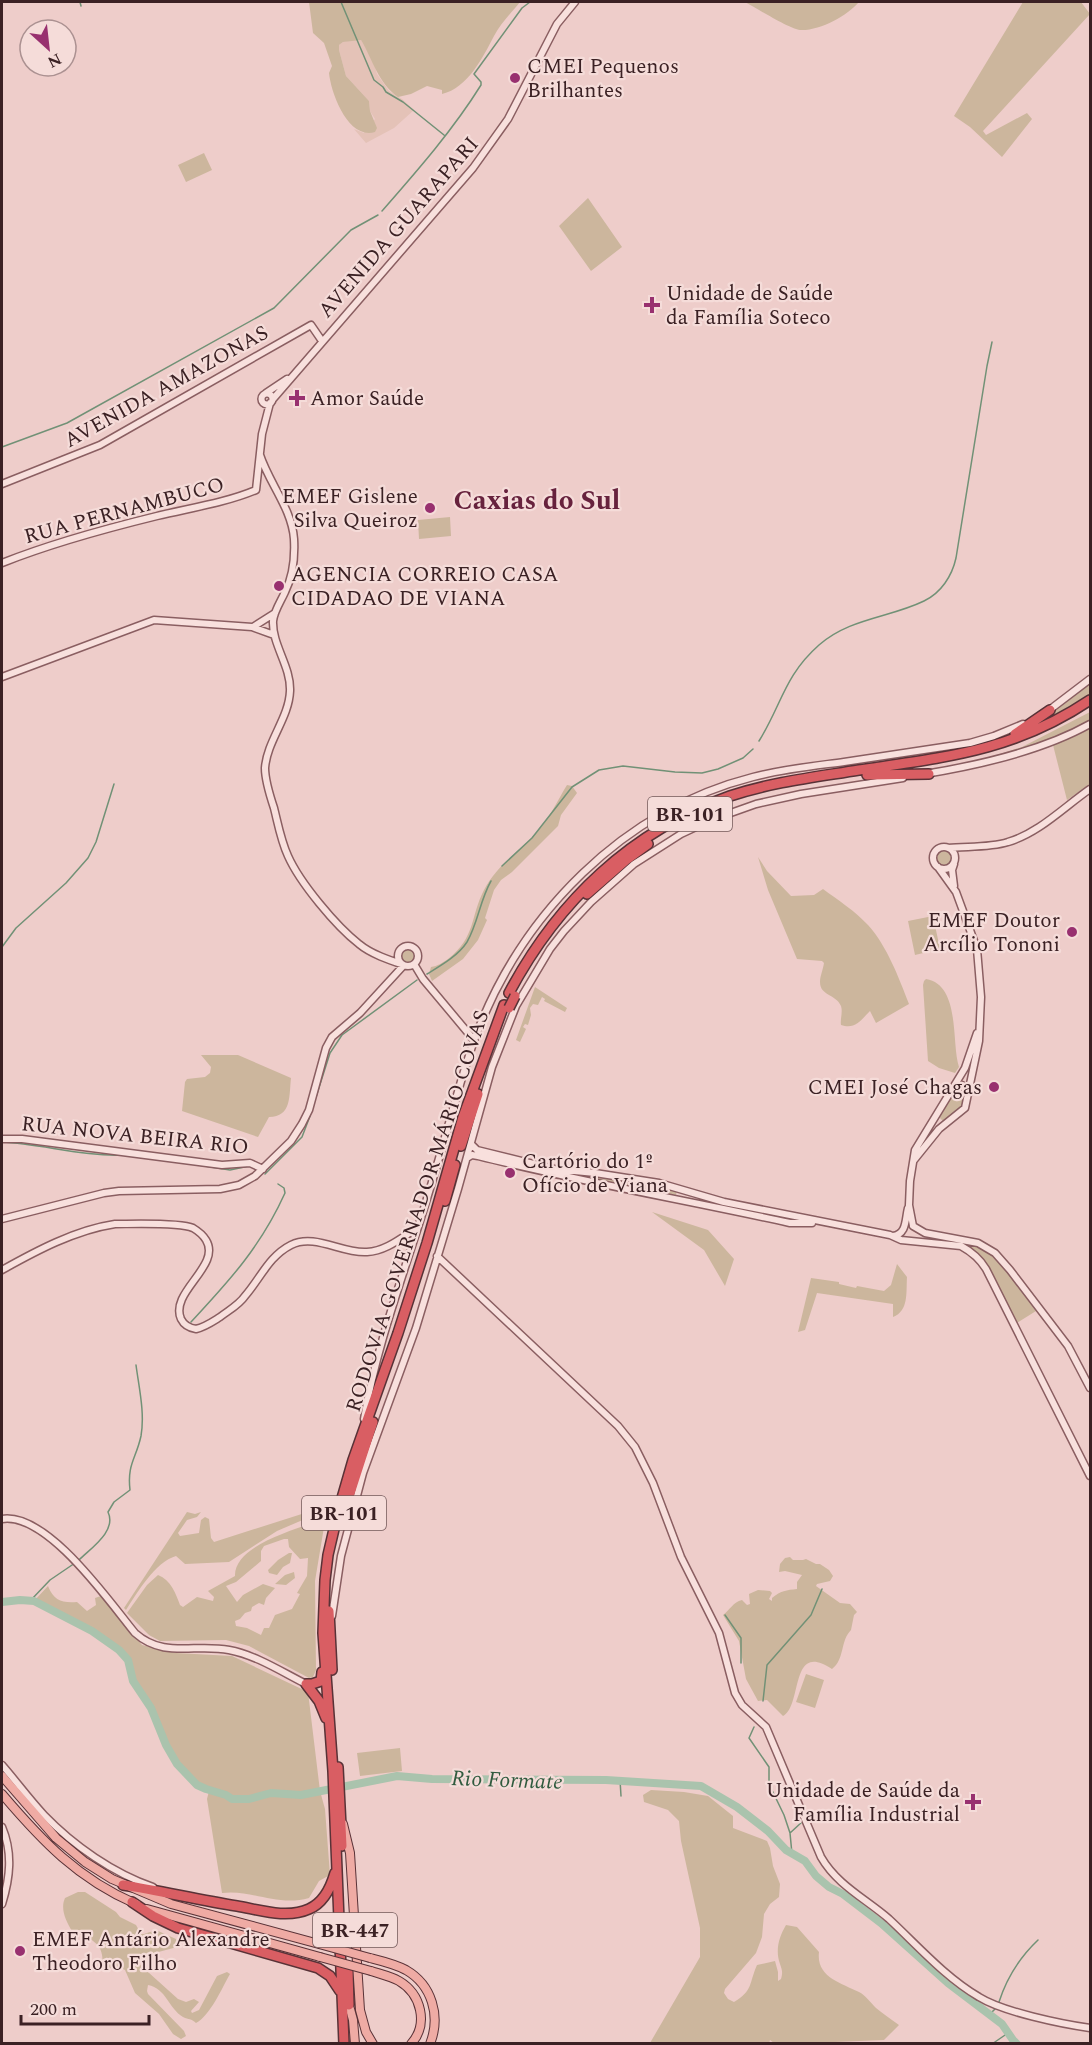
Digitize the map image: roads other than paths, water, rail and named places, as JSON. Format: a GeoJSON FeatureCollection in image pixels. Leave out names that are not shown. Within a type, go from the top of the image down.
{"type":"FeatureCollection","features":[{"type":"Feature","properties":{"kind":"highway","name":"RODOVIA GOVERNADOR MÁRIO COVAS"},"geometry":{"type":"LineString","coordinates":[[336,1772],[330,1730],[323,1633],[328,1555],[338,1512],[402,1322],[463,1118],[511,1002],[540,940],[580,892],[626,852],[676,821],[731,796],[783,783],[981,750],[1041,728],[1090,700]]}},
{"type":"Feature","properties":{"kind":"highway","name":"RODOVIA GOVERNADOR MÁRIO COVAS"},"geometry":{"type":"LineString","coordinates":[[350,2043],[336,1862],[337,1805],[329,1619],[331,1580],[341,1521],[376,1411],[409,1320],[491,1053],[511,1002],[537,956],[570,911],[607,875],[654,840],[707,812],[757,794],[812,783],[944,764],[990,754],[1044,733],[1090,707]]}},
{"type":"Feature","properties":{"kind":"highway"},"geometry":{"type":"LineString","coordinates":[[981,750],[1022,730],[1050,710]]}},
{"type":"Feature","properties":{"kind":"highway"},"geometry":{"type":"LineString","coordinates":[[867,775],[929,774]]}},
{"type":"Feature","properties":{"kind":"highway"},"geometry":{"type":"LineString","coordinates":[[306,1684],[317,1683],[322,1678],[320,1637],[324,1601]]}},
{"type":"Feature","properties":{"kind":"highway"},"geometry":{"type":"LineString","coordinates":[[306,1684],[320,1702],[330,1730]]}},
{"type":"Feature","properties":{"kind":"highway","name":"RODOVIA GOVERNADOR MÁRIO COVAS"},"geometry":{"type":"LineString","coordinates":[[337,1805],[340,1815],[346,2005],[343,2043]]}},
{"type":"Feature","properties":{"kind":"highway"},"geometry":{"type":"LineString","coordinates":[[123,1884],[278,1913],[298,1912],[313,1907],[325,1896],[333,1880],[336,1862]]}},
{"type":"Feature","properties":{"kind":"highway"},"geometry":{"type":"LineString","coordinates":[[132,1902],[153,1916],[178,1928],[318,1968],[333,1979],[346,2005]]}},
{"type":"Feature","properties":{"kind":"main road","name":"BR-447"},"geometry":{"type":"LineString","coordinates":[[2,1776],[47,1829],[66,1847],[94,1868],[123,1884],[171,1904],[402,1968],[424,1986],[432,2002],[434,2026],[430,2043]]}},
{"type":"Feature","properties":{"kind":"main road","name":"BR-447"},"geometry":{"type":"LineString","coordinates":[[2,1794],[36,1834],[64,1860],[94,1882],[132,1902],[167,1916],[397,1980],[409,1988],[421,2011],[421,2025],[411,2043]]}},
{"type":"Feature","properties":{"kind":"main road","name":"BR-447"},"geometry":{"type":"LineString","coordinates":[[340,1815],[349,1847],[360,2010],[366,2032],[373,2043]]}},
{"type":"Feature","properties":{"kind":"main road"},"geometry":{"type":"LineString","coordinates":[[346,2005],[353,2020],[355,2043]]}},
{"type":"Feature","properties":{"kind":"street","name":"AVENIDA GUARAPARI"},"geometry":{"type":"LineString","coordinates":[[269,402],[456,190],[488,149],[508,119],[558,24],[575,2]]}},
{"type":"Feature","properties":{"kind":"street","name":"AVENIDA AMAZONAS"},"geometry":{"type":"LineString","coordinates":[[2,484],[100,445],[311,325],[321,341]]}},
{"type":"Feature","properties":{"kind":"street","name":"AVENIDA GUARAPARI"},"geometry":{"type":"LineString","coordinates":[[275,613],[290,582],[294,540],[292,528],[260,455],[271,394],[266,393],[293,375]]}},
{"type":"Feature","properties":{"kind":"street","name":"RUA PERNAMBUCO"},"geometry":{"type":"LineString","coordinates":[[2,563],[51,544],[156,516],[228,500],[256,489],[260,455]]}},
{"type":"Feature","properties":{"kind":"street"},"geometry":{"type":"LineString","coordinates":[[252,627],[275,613]]}},
{"type":"Feature","properties":{"kind":"street"},"geometry":{"type":"LineString","coordinates":[[275,613],[274,635],[288,672],[290,693],[267,755],[265,771],[284,846],[296,871],[357,943],[379,955],[404,965],[414,963],[418,956],[415,949],[408,946],[390,955],[379,955]]}},
{"type":"Feature","properties":{"kind":"street"},"geometry":{"type":"LineString","coordinates":[[2,677],[154,620],[252,627],[274,635]]}},
{"type":"Feature","properties":{"kind":"street"},"geometry":{"type":"LineString","coordinates":[[361,1439],[370,1383],[474,1040],[493,996],[519,949],[571,883],[597,859],[643,826],[698,796],[735,782],[772,773],[970,743],[1006,732],[1050,710],[1090,679]]}},
{"type":"Feature","properties":{"kind":"street"},"geometry":{"type":"LineString","coordinates":[[329,1619],[333,1611],[341,1556],[363,1473],[416,1328],[511,1002],[564,931],[591,902],[634,864],[681,834],[718,817],[756,804],[816,792],[963,768],[1005,757],[1090,724]]}},
{"type":"Feature","properties":{"kind":"street"},"geometry":{"type":"LineString","coordinates":[[956,892],[933,860],[933,855],[939,848],[1000,844],[1017,839],[1048,820],[1090,787]]}},
{"type":"Feature","properties":{"kind":"street"},"geometry":{"type":"LineString","coordinates":[[938,867],[947,868],[970,846]]}},
{"type":"Feature","properties":{"kind":"street"},"geometry":{"type":"LineString","coordinates":[[914,1160],[944,1125],[962,1111],[966,1104],[979,1041],[979,963],[975,942],[956,892],[952,876],[954,861],[952,850],[948,848]]}},
{"type":"Feature","properties":{"kind":"street"},"geometry":{"type":"LineString","coordinates":[[400,949],[398,957],[404,965]]}},
{"type":"Feature","properties":{"kind":"street"},"geometry":{"type":"LineString","coordinates":[[414,963],[423,980],[474,1040]]}},
{"type":"Feature","properties":{"kind":"street"},"geometry":{"type":"LineString","coordinates":[[2,1219],[62,1202],[119,1191],[226,1188],[247,1181],[263,1169],[291,1141],[306,1117],[322,1059],[332,1037],[360,1013],[404,965]]}},
{"type":"Feature","properties":{"kind":"street"},"geometry":{"type":"LineString","coordinates":[[493,996],[511,1002]]}},
{"type":"Feature","properties":{"kind":"street"},"geometry":{"type":"LineString","coordinates":[[909,1205],[916,1237],[910,1240],[903,1237],[915,1150],[965,1068],[980,1021]]}},
{"type":"Feature","properties":{"kind":"street"},"geometry":{"type":"LineString","coordinates":[[955,1085],[962,1086],[969,1094]]}},
{"type":"Feature","properties":{"kind":"street"},"geometry":{"type":"LineString","coordinates":[[937,1115],[944,1125],[945,1135]]}},
{"type":"Feature","properties":{"kind":"street","name":"RUA NOVA BEIRA RIO"},"geometry":{"type":"LineString","coordinates":[[2,1138],[222,1165],[254,1163],[263,1169]]}},
{"type":"Feature","properties":{"kind":"street"},"geometry":{"type":"LineString","coordinates":[[471,1144],[477,1150],[537,1168],[633,1179],[714,1200],[910,1240],[961,1246],[969,1250],[982,1262],[1090,1476]]}},
{"type":"Feature","properties":{"kind":"street"},"geometry":{"type":"LineString","coordinates":[[467,1158],[472,1155],[537,1168],[790,1223],[830,1224]]}},
{"type":"Feature","properties":{"kind":"street"},"geometry":{"type":"LineString","coordinates":[[684,1200],[689,1197],[686,1191]]}},
{"type":"Feature","properties":{"kind":"street"},"geometry":{"type":"LineString","coordinates":[[2,1270],[59,1242],[106,1226],[115,1224],[187,1227],[203,1236],[210,1250],[207,1259],[186,1292],[180,1308],[180,1315],[184,1323],[196,1329],[211,1323],[239,1303],[273,1259],[290,1245],[312,1241],[356,1252],[375,1251],[387,1247],[417,1228]]}},
{"type":"Feature","properties":{"kind":"street"},"geometry":{"type":"LineString","coordinates":[[893,1236],[899,1235],[904,1229],[914,1227],[929,1234],[965,1240],[987,1247],[1002,1260],[1068,1346],[1090,1388]]}},
{"type":"Feature","properties":{"kind":"street"},"geometry":{"type":"LineString","coordinates":[[437,1256],[618,1426],[635,1447],[653,1483],[681,1557],[718,1633],[735,1693],[742,1705],[766,1727],[818,1851],[830,1871],[888,1919],[948,1976],[981,1998],[1005,2008],[1090,2028]]}},
{"type":"Feature","properties":{"kind":"street"},"geometry":{"type":"LineString","coordinates":[[390,1317],[392,1326],[398,1330]]}},
{"type":"Feature","properties":{"kind":"street"},"geometry":{"type":"LineString","coordinates":[[406,1332],[416,1328]]}},
{"type":"Feature","properties":{"kind":"street"},"geometry":{"type":"LineString","coordinates":[[2,1519],[16,1519],[28,1523],[65,1550],[135,1633],[148,1643],[162,1648],[229,1650],[246,1655],[306,1684]]}},
{"type":"Feature","properties":{"kind":"street"},"geometry":{"type":"LineString","coordinates":[[2,1765],[43,1814],[64,1835],[85,1851],[149,1886],[177,1895]]}},
{"type":"Feature","properties":{"kind":"street"},"geometry":{"type":"LineString","coordinates":[[2,1827],[10,1854],[2,1904]]}},
{"type":"Feature","properties":{"kind":"waterway"},"geometry":{"type":"LineString","coordinates":[[80,2],[81,6]]}},
{"type":"Feature","properties":{"kind":"waterway"},"geometry":{"type":"LineString","coordinates":[[341,2],[374,80],[386,92],[403,102],[444,135]]}},
{"type":"Feature","properties":{"kind":"waterway"},"geometry":{"type":"LineString","coordinates":[[382,211],[459,118],[481,85],[474,74],[522,8],[530,2]]}},
{"type":"Feature","properties":{"kind":"waterway"},"geometry":{"type":"LineString","coordinates":[[2,447],[67,423],[274,308],[351,230],[378,215]]}},
{"type":"Feature","properties":{"kind":"waterway"},"geometry":{"type":"LineString","coordinates":[[759,741],[791,679],[819,645],[844,629],[911,607],[930,598],[941,589],[949,577],[956,558],[992,342]]}},
{"type":"Feature","properties":{"kind":"waterway"},"geometry":{"type":"LineString","coordinates":[[502,866],[532,838],[572,787],[599,770],[623,766],[702,773],[743,758],[753,749]]}},
{"type":"Feature","properties":{"kind":"waterway"},"geometry":{"type":"LineString","coordinates":[[2,947],[16,928],[66,883],[88,858],[96,842],[114,784]]}},
{"type":"Feature","properties":{"kind":"waterway"},"geometry":{"type":"LineString","coordinates":[[427,974],[454,956],[467,942],[491,881]]}},
{"type":"Feature","properties":{"kind":"waterway"},"geometry":{"type":"LineString","coordinates":[[316,1097],[330,1053],[342,1035],[417,980]]}},
{"type":"Feature","properties":{"kind":"waterway"},"geometry":{"type":"LineString","coordinates":[[265,1174],[302,1137],[310,1116]]}},
{"type":"Feature","properties":{"kind":"waterway"},"geometry":{"type":"LineString","coordinates":[[2,1142],[94,1154],[125,1155]]}},
{"type":"Feature","properties":{"kind":"waterway"},"geometry":{"type":"LineString","coordinates":[[138,1157],[187,1163]]}},
{"type":"Feature","properties":{"kind":"waterway"},"geometry":{"type":"LineString","coordinates":[[198,1165],[230,1170],[249,1166]]}},
{"type":"Feature","properties":{"kind":"waterway"},"geometry":{"type":"LineString","coordinates":[[191,1322],[232,1276],[266,1229],[285,1193],[284,1188],[278,1184]]}},
{"type":"Feature","properties":{"kind":"waterway"},"geometry":{"type":"LineString","coordinates":[[79,1560],[96,1545],[106,1532],[110,1519],[108,1512],[114,1502],[130,1490],[131,1468],[142,1427],[136,1365]]}},
{"type":"Feature","properties":{"kind":"waterway"},"geometry":{"type":"LineString","coordinates":[[31,1600],[50,1580],[75,1563]]}},
{"type":"Feature","properties":{"kind":"waterway"},"geometry":{"type":"LineString","coordinates":[[763,1701],[767,1665],[811,1615],[822,1589]]}},
{"type":"Feature","properties":{"kind":"waterway","name":"Rio Formate"},"geometry":{"type":"LineString","coordinates":[[2,1602],[34,1601],[92,1631],[119,1650],[128,1660],[133,1681],[151,1708],[166,1745],[177,1764],[197,1785],[232,1799],[249,1799],[271,1793],[301,1795],[397,1776],[432,1779],[606,1780],[701,1786],[737,1807],[768,1831],[786,1850],[805,1861],[816,1876],[829,1887],[843,1894],[881,1923],[948,1983],[1002,2024],[1017,2044]]}},
{"type":"Feature","properties":{"kind":"waterway"},"geometry":{"type":"LineString","coordinates":[[725,1615],[741,1638],[741,1663]]}},
{"type":"Feature","properties":{"kind":"waterway"},"geometry":{"type":"LineString","coordinates":[[754,1727],[749,1738],[769,1767],[769,1784],[790,1833],[792,1854]]}},
{"type":"Feature","properties":{"kind":"waterway"},"geometry":{"type":"LineString","coordinates":[[620,1780],[621,1796]]}},
{"type":"Feature","properties":{"kind":"waterway"},"geometry":{"type":"LineString","coordinates":[[790,1833],[802,1822]]}},
{"type":"Feature","properties":{"kind":"waterway"},"geometry":{"type":"LineString","coordinates":[[999,2002],[1014,1968],[1038,1940]]}},
{"type":"Feature","properties":{"kind":"waterway","name":"Rio Formate"},"geometry":{"type":"LineString","coordinates":[[990,2014],[995,2009]]}},
{"type":"Feature","properties":{"kind":"waterway"},"geometry":{"type":"LineString","coordinates":[[992,2044],[1008,2033]]}},
{"type":"Feature","properties":{"kind":"place","name":"CMEI Pequenos Brilhantes"},"geometry":{"type":"Point","coordinates":[515,78]}},
{"type":"Feature","properties":{"kind":"place","name":"Unidade de Saúde da Família Soteco"},"geometry":{"type":"Point","coordinates":[652,305]}},
{"type":"Feature","properties":{"kind":"place","name":"Amor Saúde"},"geometry":{"type":"Point","coordinates":[297,398]}},
{"type":"Feature","properties":{"kind":"place","name":"EMEF Gislene Silva Queiroz"},"geometry":{"type":"Point","coordinates":[430,508]}},
{"type":"Feature","properties":{"kind":"place","name":"AGENCIA CORREIO CASA CIDADAO DE VIANA"},"geometry":{"type":"Point","coordinates":[279,586]}},
{"type":"Feature","properties":{"kind":"place","name":"EMEF Doutor Arcílio Tononi"},"geometry":{"type":"Point","coordinates":[1072,932]}},
{"type":"Feature","properties":{"kind":"place","name":"CMEI José Chagas"},"geometry":{"type":"Point","coordinates":[994,1087]}},
{"type":"Feature","properties":{"kind":"place","name":"Cartório do 1º Ofício de Viana"},"geometry":{"type":"Point","coordinates":[510,1173]}},
{"type":"Feature","properties":{"kind":"place","name":"Unidade de Saúde da Família Industrial"},"geometry":{"type":"Point","coordinates":[973,1802]}},
{"type":"Feature","properties":{"kind":"place","name":"EMEF Antário Alexandre Theodoro Filho"},"geometry":{"type":"Point","coordinates":[20,1951]}},
{"type":"Feature","properties":{"kind":"district","name":"Caxias do Sul"},"geometry":{"type":"Point","coordinates":[537,500]}}]}
